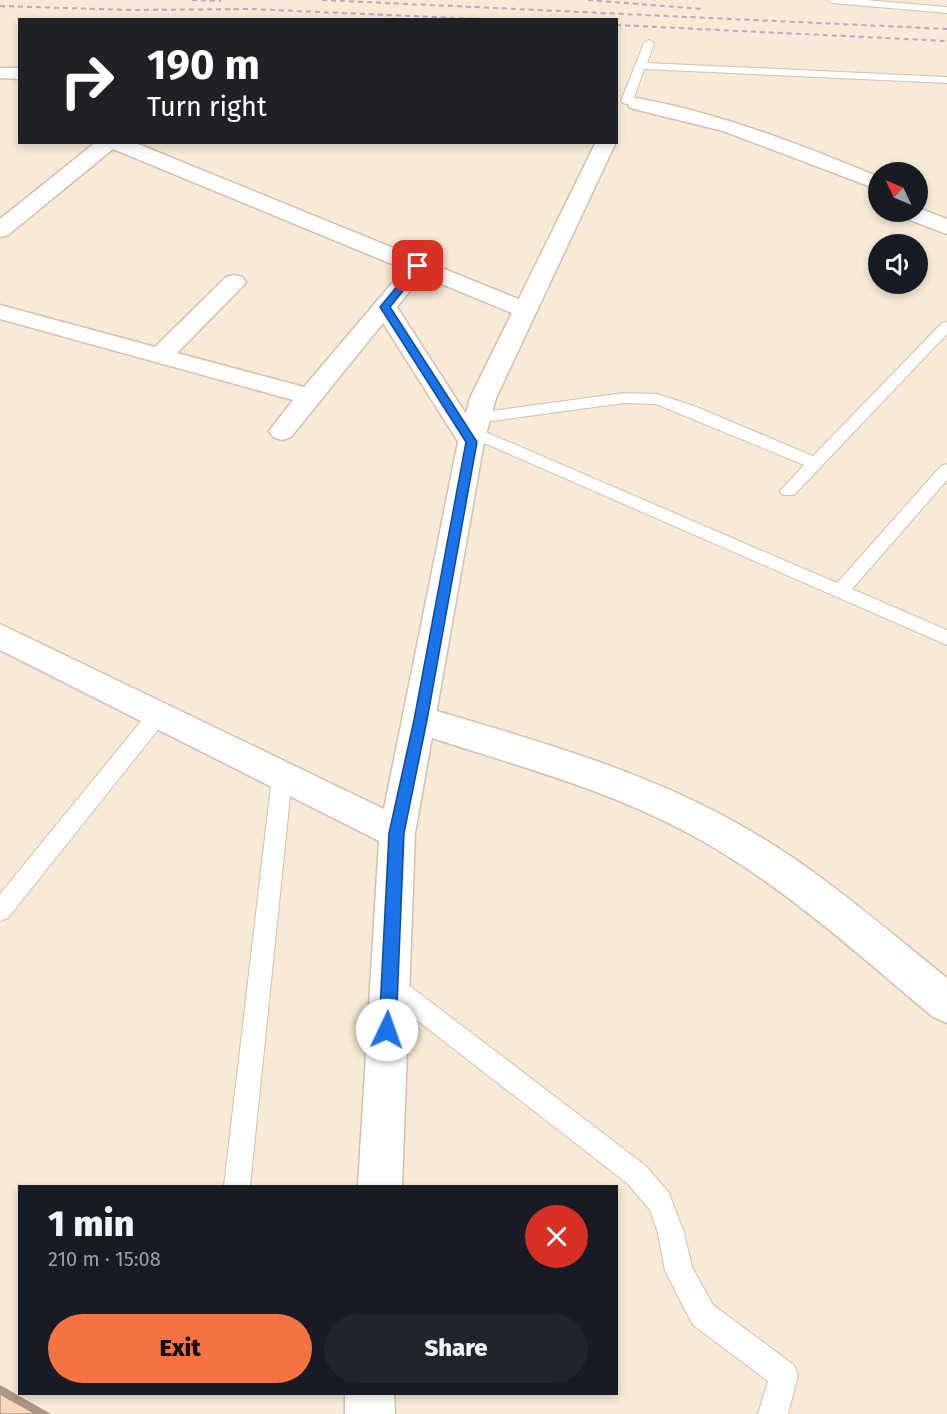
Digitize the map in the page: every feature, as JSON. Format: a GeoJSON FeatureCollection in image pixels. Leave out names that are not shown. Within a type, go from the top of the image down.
{"type":"FeatureCollection","features":[{"type":"Feature","properties":{"kind":"street"},"geometry":{"type":"LineString","coordinates":[[0,73],[18,74]]}},
{"type":"Feature","properties":{"kind":"street"},"geometry":{"type":"LineString","coordinates":[[627,107],[674,110],[737,128],[868,180]]}},
{"type":"Feature","properties":{"kind":"street"},"geometry":{"type":"LineString","coordinates":[[627,107],[717,133],[767,151],[868,193]]}},
{"type":"Feature","properties":{"kind":"street"},"geometry":{"type":"LineString","coordinates":[[0,230],[106,144]]}},
{"type":"Feature","properties":{"kind":"street"},"geometry":{"type":"LineString","coordinates":[[119,144],[525,310]]}},
{"type":"Feature","properties":{"kind":"street"},"geometry":{"type":"LineString","coordinates":[[380,1185],[397,833],[474,431],[483,398],[605,144]]}},
{"type":"Feature","properties":{"kind":"street"},"geometry":{"type":"LineString","coordinates":[[928,204],[947,212]]}},
{"type":"Feature","properties":{"kind":"street"},"geometry":{"type":"LineString","coordinates":[[928,219],[947,227]]}},
{"type":"Feature","properties":{"kind":"street"},"geometry":{"type":"LineString","coordinates":[[282,431],[418,266]]}},
{"type":"Feature","properties":{"kind":"street"},"geometry":{"type":"LineString","coordinates":[[161,355],[234,282]]}},
{"type":"Feature","properties":{"kind":"street"},"geometry":{"type":"LineString","coordinates":[[385,307],[474,431]]}},
{"type":"Feature","properties":{"kind":"street"},"geometry":{"type":"LineString","coordinates":[[0,312],[311,397]]}},
{"type":"Feature","properties":{"kind":"street"},"geometry":{"type":"LineString","coordinates":[[0,636],[397,833]]}},
{"type":"Feature","properties":{"kind":"street"},"geometry":{"type":"LineString","coordinates":[[420,720],[516,749],[675,808],[735,841],[802,886],[947,1003]]}},
{"type":"Feature","properties":{"kind":"street"},"geometry":{"type":"LineString","coordinates":[[369,1414],[370,1395]]}},
{"type":"Feature","properties":{"kind":"lane"},"geometry":{"type":"LineString","coordinates":[[832,0],[947,10]]}},
{"type":"Feature","properties":{"kind":"lane"},"geometry":{"type":"LineString","coordinates":[[627,107],[649,43]]}},
{"type":"Feature","properties":{"kind":"lane"},"geometry":{"type":"LineString","coordinates":[[640,66],[947,80]]}},
{"type":"Feature","properties":{"kind":"lane"},"geometry":{"type":"LineString","coordinates":[[788,491],[947,326]]}},
{"type":"Feature","properties":{"kind":"lane"},"geometry":{"type":"LineString","coordinates":[[474,431],[624,398],[657,399],[815,463]]}},
{"type":"Feature","properties":{"kind":"lane"},"geometry":{"type":"LineString","coordinates":[[474,431],[947,638]]}},
{"type":"Feature","properties":{"kind":"lane"},"geometry":{"type":"LineString","coordinates":[[840,591],[947,470]]}},
{"type":"Feature","properties":{"kind":"lane"},"geometry":{"type":"LineString","coordinates":[[0,911],[159,715]]}},
{"type":"Feature","properties":{"kind":"lane"},"geometry":{"type":"LineString","coordinates":[[237,1185],[282,777]]}},
{"type":"Feature","properties":{"kind":"lane"},"geometry":{"type":"LineString","coordinates":[[390,985],[637,1175],[660,1202],[679,1271],[703,1315],[784,1375],[779,1411]]}},
{"type":"Feature","properties":{"kind":"shaded area"},"geometry":{"type":"Polygon","coordinates":[[[0,0],[947,0],[947,1414],[0,1414],[0,0]]]}},
{"type":"Feature","properties":{"kind":"building"},"geometry":{"type":"Polygon","coordinates":[[[0,1394],[36,1414],[0,1414],[0,1394]]]}},
{"type":"Feature","properties":{"kind":"railway"},"geometry":{"type":"LineString","coordinates":[[192,0],[221,1]]}},
{"type":"Feature","properties":{"kind":"railway"},"geometry":{"type":"LineString","coordinates":[[322,0],[947,29]]}},
{"type":"Feature","properties":{"kind":"railway"},"geometry":{"type":"LineString","coordinates":[[588,0],[702,9]]}},
{"type":"Feature","properties":{"kind":"railway"},"geometry":{"type":"LineString","coordinates":[[0,6],[131,10],[251,9],[457,18]]}},
{"type":"Feature","properties":{"kind":"railway"},"geometry":{"type":"LineString","coordinates":[[618,25],[947,41]]}},
{"type":"Feature","properties":{"kind":"route"},"geometry":{"type":"LineString","coordinates":[[387,1030],[397,833],[471,442],[385,307],[418,266]]}}]}
